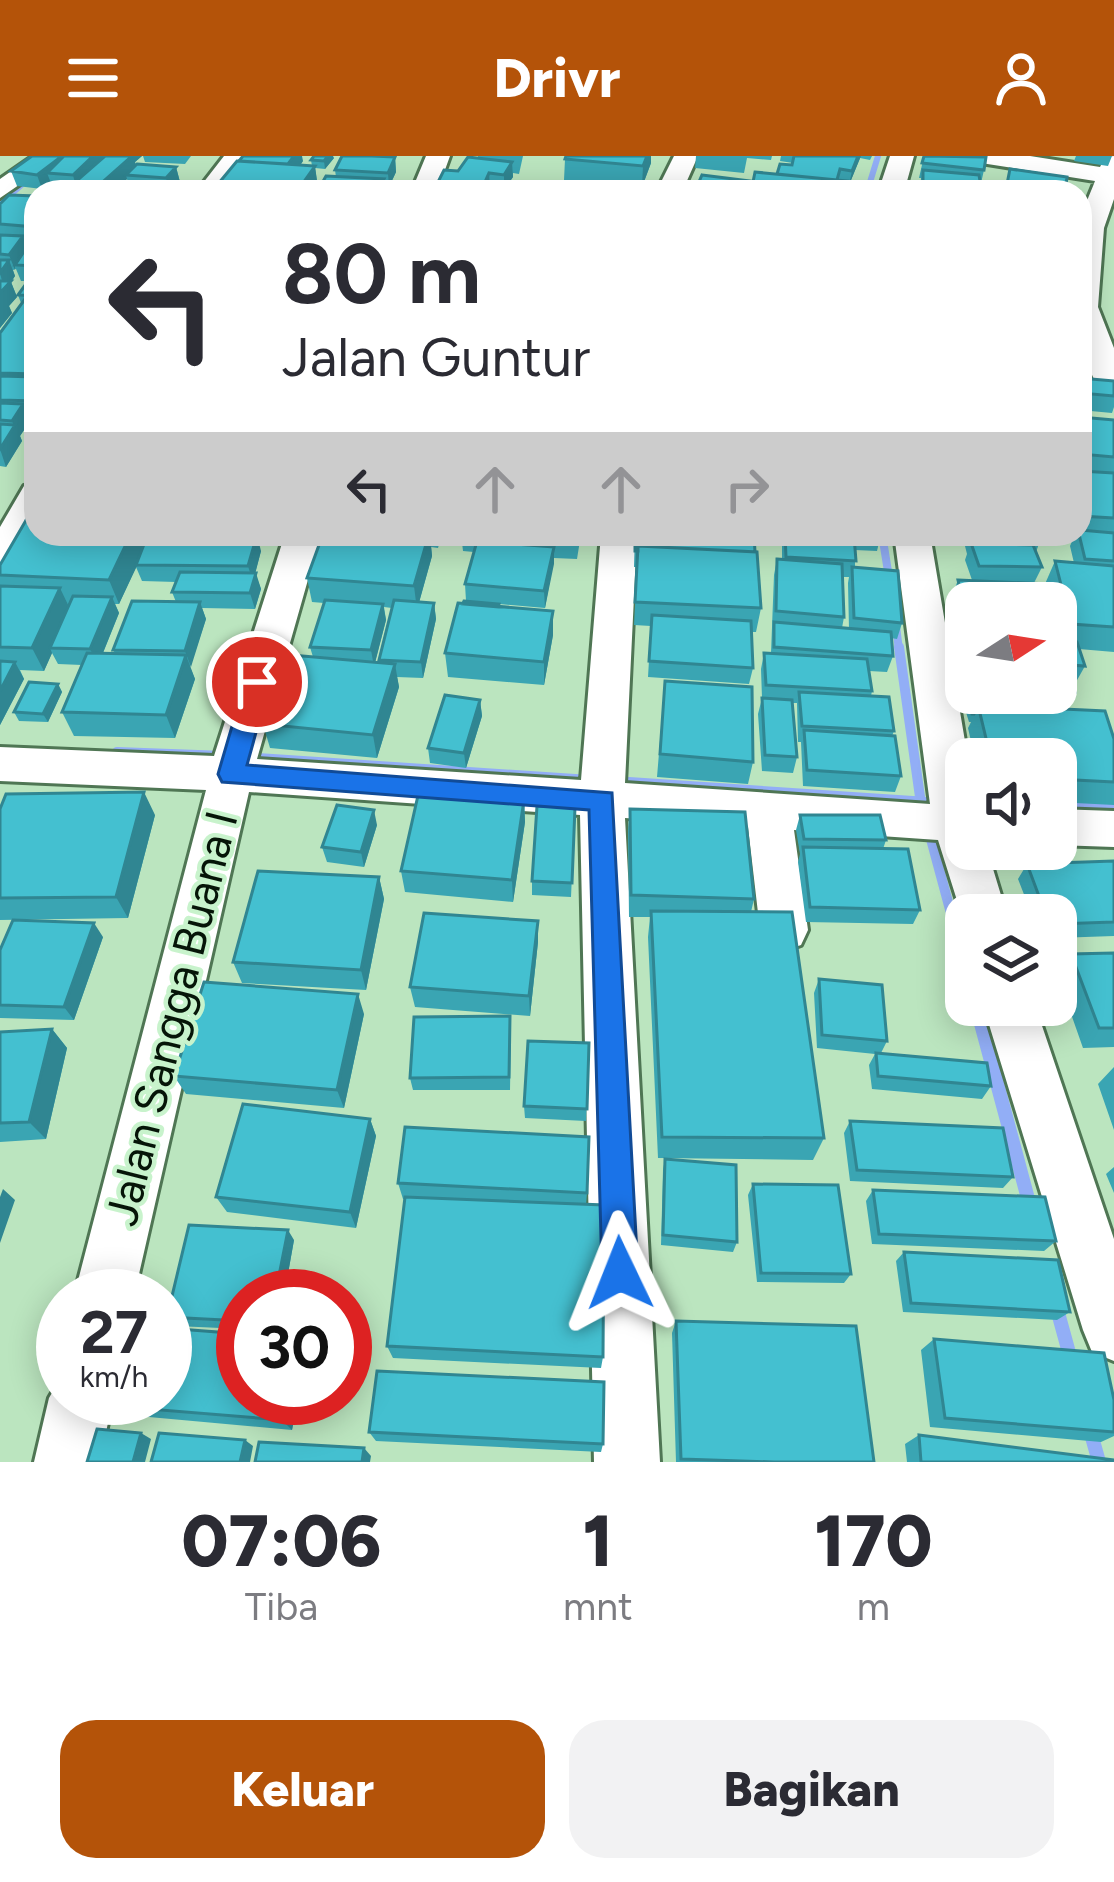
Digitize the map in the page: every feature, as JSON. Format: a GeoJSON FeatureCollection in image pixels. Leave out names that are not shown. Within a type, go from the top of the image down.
{"type":"FeatureCollection","features":[{"type":"Feature","properties":{"kind":"street"},"geometry":{"type":"LineString","coordinates":[[3,156],[39,162]]}},
{"type":"Feature","properties":{"kind":"street"},"geometry":{"type":"LineString","coordinates":[[217,180],[236,156]]}},
{"type":"Feature","properties":{"kind":"street"},"geometry":{"type":"LineString","coordinates":[[981,156],[1112,171],[1092,225]]}},
{"type":"Feature","properties":{"kind":"street"},"geometry":{"type":"LineString","coordinates":[[0,190],[39,162]]}},
{"type":"Feature","properties":{"kind":"street"},"geometry":{"type":"LineString","coordinates":[[1092,332],[1114,389]]}},
{"type":"Feature","properties":{"kind":"street"},"geometry":{"type":"LineString","coordinates":[[0,559],[24,516]]}},
{"type":"Feature","properties":{"kind":"street","name":"Jalan Sangga Buana I"},"geometry":{"type":"LineString","coordinates":[[111,1269],[231,774],[299,546]]}},
{"type":"Feature","properties":{"kind":"street"},"geometry":{"type":"LineString","coordinates":[[618,546],[602,800],[627,1462]]}},
{"type":"Feature","properties":{"kind":"street"},"geometry":{"type":"LineString","coordinates":[[914,546],[946,738]]}},
{"type":"Feature","properties":{"kind":"street"},"geometry":{"type":"LineString","coordinates":[[0,764],[231,774],[945,823]]}},
{"type":"Feature","properties":{"kind":"street"},"geometry":{"type":"LineString","coordinates":[[769,811],[784,930]]}},
{"type":"Feature","properties":{"kind":"street"},"geometry":{"type":"LineString","coordinates":[[1077,828],[1114,829]]}},
{"type":"Feature","properties":{"kind":"street"},"geometry":{"type":"LineString","coordinates":[[1016,1026],[1114,1330]]}},
{"type":"Feature","properties":{"kind":"street"},"geometry":{"type":"LineString","coordinates":[[67,1462],[75,1425]]}},
{"type":"Feature","properties":{"kind":"building"},"geometry":{"type":"Polygon","coordinates":[[[32,156],[62,156],[37,175],[11,171],[32,156]]]}},
{"type":"Feature","properties":{"kind":"building"},"geometry":{"type":"Polygon","coordinates":[[[64,156],[93,156],[73,175],[47,173],[64,156]]]}},
{"type":"Feature","properties":{"kind":"building"},"geometry":{"type":"Polygon","coordinates":[[[105,156],[132,156],[105,180],[77,180],[105,156]]]}},
{"type":"Feature","properties":{"kind":"building"},"geometry":{"type":"Polygon","coordinates":[[[243,156],[294,156],[288,164],[239,161],[243,156]]]}},
{"type":"Feature","properties":{"kind":"building"},"geometry":{"type":"Polygon","coordinates":[[[342,156],[395,157],[388,173],[335,170],[342,156]]]}},
{"type":"Feature","properties":{"kind":"building"},"geometry":{"type":"Polygon","coordinates":[[[566,156],[647,156],[643,166],[566,156]]]}},
{"type":"Feature","properties":{"kind":"building"},"geometry":{"type":"Polygon","coordinates":[[[794,156],[858,156],[852,171],[840,169],[837,180],[777,174],[780,164],[792,165],[794,156]]]}},
{"type":"Feature","properties":{"kind":"building"},"geometry":{"type":"Polygon","coordinates":[[[924,156],[986,157],[984,170],[922,163],[924,156]]]}},
{"type":"Feature","properties":{"kind":"building"},"geometry":{"type":"Polygon","coordinates":[[[468,157],[512,162],[504,175],[489,173],[486,180],[439,180],[444,170],[458,171],[468,157]]]}},
{"type":"Feature","properties":{"kind":"building"},"geometry":{"type":"Polygon","coordinates":[[[237,161],[315,166],[305,180],[221,180],[237,161]]]}},
{"type":"Feature","properties":{"kind":"building"},"geometry":{"type":"Polygon","coordinates":[[[137,164],[176,167],[166,178],[126,175],[137,164]]]}},
{"type":"Feature","properties":{"kind":"building"},"geometry":{"type":"Polygon","coordinates":[[[1010,169],[1067,177],[1067,180],[1008,180],[1010,169]]]}},
{"type":"Feature","properties":{"kind":"building"},"geometry":{"type":"Polygon","coordinates":[[[923,170],[979,175],[980,180],[923,180],[923,170]]]}},
{"type":"Feature","properties":{"kind":"building"},"geometry":{"type":"Polygon","coordinates":[[[755,172],[838,180],[753,180],[755,172]]]}},
{"type":"Feature","properties":{"kind":"building"},"geometry":{"type":"Polygon","coordinates":[[[702,175],[742,180],[700,180],[702,175]]]}},
{"type":"Feature","properties":{"kind":"building"},"geometry":{"type":"Polygon","coordinates":[[[326,176],[384,179],[383,180],[324,180],[326,176]]]}},
{"type":"Feature","properties":{"kind":"building"},"geometry":{"type":"Polygon","coordinates":[[[9,195],[24,196],[24,226],[0,224],[0,204],[9,195]]]}},
{"type":"Feature","properties":{"kind":"building"},"geometry":{"type":"Polygon","coordinates":[[[0,235],[23,236],[9,255],[0,254],[0,235]]]}},
{"type":"Feature","properties":{"kind":"building"},"geometry":{"type":"Polygon","coordinates":[[[24,300],[24,374],[0,373],[0,333],[24,300]]]}},
{"type":"Feature","properties":{"kind":"building"},"geometry":{"type":"Polygon","coordinates":[[[0,376],[24,377],[24,401],[0,400],[0,376]]]}},
{"type":"Feature","properties":{"kind":"building"},"geometry":{"type":"Polygon","coordinates":[[[1092,379],[1114,381],[1114,396],[1092,394],[1092,379]]]}},
{"type":"Feature","properties":{"kind":"building"},"geometry":{"type":"Polygon","coordinates":[[[0,403],[23,404],[12,421],[0,420],[0,403]]]}},
{"type":"Feature","properties":{"kind":"building"},"geometry":{"type":"Polygon","coordinates":[[[1092,418],[1114,420],[1114,457],[1092,455],[1092,418]]]}},
{"type":"Feature","properties":{"kind":"building"},"geometry":{"type":"Polygon","coordinates":[[[0,424],[15,425],[0,449],[0,424]]]}},
{"type":"Feature","properties":{"kind":"building"},"geometry":{"type":"Polygon","coordinates":[[[1092,472],[1114,473],[1114,518],[1092,517],[1092,472]]]}},
{"type":"Feature","properties":{"kind":"building"},"geometry":{"type":"Polygon","coordinates":[[[24,524],[24,546],[125,546],[109,580],[0,575],[0,565],[24,524]]]}},
{"type":"Feature","properties":{"kind":"building"},"geometry":{"type":"Polygon","coordinates":[[[1092,531],[1114,533],[1114,561],[1085,559],[1082,546],[1092,546],[1092,531]]]}},
{"type":"Feature","properties":{"kind":"building"},"geometry":{"type":"Polygon","coordinates":[[[143,546],[254,546],[248,566],[136,565],[143,546]]]}},
{"type":"Feature","properties":{"kind":"building"},"geometry":{"type":"Polygon","coordinates":[[[319,546],[426,546],[414,586],[307,578],[319,546]]]}},
{"type":"Feature","properties":{"kind":"building"},"geometry":{"type":"Polygon","coordinates":[[[476,546],[554,547],[544,591],[465,584],[476,546]]]}},
{"type":"Feature","properties":{"kind":"building"},"geometry":{"type":"Polygon","coordinates":[[[638,546],[755,546],[755,552],[638,546]]]}},
{"type":"Feature","properties":{"kind":"building"},"geometry":{"type":"Polygon","coordinates":[[[638,546],[757,552],[761,608],[635,602],[638,546]]]}},
{"type":"Feature","properties":{"kind":"building"},"geometry":{"type":"Polygon","coordinates":[[[786,546],[855,546],[856,561],[786,557],[786,546]]]}},
{"type":"Feature","properties":{"kind":"building"},"geometry":{"type":"Polygon","coordinates":[[[972,546],[1033,546],[1042,567],[979,566],[972,546]]]}},
{"type":"Feature","properties":{"kind":"building"},"geometry":{"type":"Polygon","coordinates":[[[777,559],[842,564],[844,617],[776,611],[777,559]]]}},
{"type":"Feature","properties":{"kind":"building"},"geometry":{"type":"Polygon","coordinates":[[[1055,561],[1114,566],[1114,627],[1077,624],[1077,582],[1060,582],[1055,561]]]}},
{"type":"Feature","properties":{"kind":"building"},"geometry":{"type":"Polygon","coordinates":[[[852,567],[898,571],[902,623],[854,618],[852,567]]]}},
{"type":"Feature","properties":{"kind":"building"},"geometry":{"type":"Polygon","coordinates":[[[180,572],[256,573],[250,593],[172,592],[180,572]]]}},
{"type":"Feature","properties":{"kind":"building"},"geometry":{"type":"Polygon","coordinates":[[[0,586],[60,588],[32,648],[0,647],[0,586]]]}},
{"type":"Feature","properties":{"kind":"building"},"geometry":{"type":"Polygon","coordinates":[[[73,596],[112,597],[90,649],[50,648],[73,596]]]}},
{"type":"Feature","properties":{"kind":"building"},"geometry":{"type":"Polygon","coordinates":[[[325,600],[383,604],[371,650],[310,647],[325,600]]]}},
{"type":"Feature","properties":{"kind":"building"},"geometry":{"type":"Polygon","coordinates":[[[394,600],[434,603],[421,662],[379,660],[394,600]]]}},
{"type":"Feature","properties":{"kind":"building"},"geometry":{"type":"Polygon","coordinates":[[[132,601],[200,602],[185,651],[113,650],[132,601]]]}},
{"type":"Feature","properties":{"kind":"building"},"geometry":{"type":"Polygon","coordinates":[[[464,601],[499,604],[463,604],[464,601]]]}},
{"type":"Feature","properties":{"kind":"building"},"geometry":{"type":"Polygon","coordinates":[[[458,603],[553,611],[544,662],[445,653],[458,603]]]}},
{"type":"Feature","properties":{"kind":"building"},"geometry":{"type":"Polygon","coordinates":[[[652,615],[751,621],[753,668],[649,661],[652,615]]]}},
{"type":"Feature","properties":{"kind":"building"},"geometry":{"type":"Polygon","coordinates":[[[774,622],[891,632],[893,656],[774,647],[774,622]]]}},
{"type":"Feature","properties":{"kind":"building"},"geometry":{"type":"Polygon","coordinates":[[[1077,642],[1085,666],[1077,665],[1077,642]]]}},
{"type":"Feature","properties":{"kind":"building"},"geometry":{"type":"Polygon","coordinates":[[[87,653],[186,655],[166,715],[62,712],[87,653]]]}},
{"type":"Feature","properties":{"kind":"building"},"geometry":{"type":"Polygon","coordinates":[[[764,653],[867,659],[872,691],[766,685],[764,653]]]}},
{"type":"Feature","properties":{"kind":"building"},"geometry":{"type":"Polygon","coordinates":[[[291,655],[395,664],[373,735],[263,724],[291,655]]]}},
{"type":"Feature","properties":{"kind":"building"},"geometry":{"type":"Polygon","coordinates":[[[0,661],[15,662],[0,691],[0,661]]]}},
{"type":"Feature","properties":{"kind":"building"},"geometry":{"type":"Polygon","coordinates":[[[665,681],[752,687],[753,762],[660,754],[665,681]]]}},
{"type":"Feature","properties":{"kind":"building"},"geometry":{"type":"Polygon","coordinates":[[[29,682],[58,684],[43,714],[14,712],[29,682]]]}},
{"type":"Feature","properties":{"kind":"building"},"geometry":{"type":"Polygon","coordinates":[[[799,692],[889,697],[894,731],[802,726],[799,692]]]}},
{"type":"Feature","properties":{"kind":"building"},"geometry":{"type":"Polygon","coordinates":[[[445,695],[480,700],[464,753],[428,748],[445,695]]]}},
{"type":"Feature","properties":{"kind":"building"},"geometry":{"type":"Polygon","coordinates":[[[762,698],[792,700],[797,757],[765,755],[762,698]]]}},
{"type":"Feature","properties":{"kind":"building"},"geometry":{"type":"Polygon","coordinates":[[[1105,711],[1114,739],[1114,782],[1077,780],[1077,738],[986,738],[980,714],[1105,711]]]}},
{"type":"Feature","properties":{"kind":"building"},"geometry":{"type":"Polygon","coordinates":[[[804,730],[895,736],[901,776],[807,770],[804,730]]]}},
{"type":"Feature","properties":{"kind":"building"},"geometry":{"type":"Polygon","coordinates":[[[419,791],[524,800],[512,880],[401,871],[419,791]]]}},
{"type":"Feature","properties":{"kind":"building"},"geometry":{"type":"Polygon","coordinates":[[[144,792],[116,897],[0,898],[0,809],[6,794],[144,792]]]}},
{"type":"Feature","properties":{"kind":"building"},"geometry":{"type":"Polygon","coordinates":[[[337,805],[374,810],[361,852],[322,847],[337,805]]]}},
{"type":"Feature","properties":{"kind":"building"},"geometry":{"type":"Polygon","coordinates":[[[537,806],[575,807],[572,883],[532,881],[537,806]]]}},
{"type":"Feature","properties":{"kind":"building"},"geometry":{"type":"Polygon","coordinates":[[[630,809],[745,812],[754,899],[631,895],[630,809]]]}},
{"type":"Feature","properties":{"kind":"building"},"geometry":{"type":"Polygon","coordinates":[[[800,815],[880,815],[886,840],[804,839],[800,815]]]}},
{"type":"Feature","properties":{"kind":"building"},"geometry":{"type":"Polygon","coordinates":[[[803,847],[908,849],[920,910],[810,907],[803,847]]]}},
{"type":"Feature","properties":{"kind":"building"},"geometry":{"type":"Polygon","coordinates":[[[1114,861],[1114,922],[1077,923],[1077,894],[1038,894],[1029,870],[1077,870],[1077,862],[1114,861]]]}},
{"type":"Feature","properties":{"kind":"building"},"geometry":{"type":"Polygon","coordinates":[[[258,871],[379,877],[361,970],[233,962],[258,871]]]}},
{"type":"Feature","properties":{"kind":"building"},"geometry":{"type":"Polygon","coordinates":[[[651,911],[792,912],[824,1138],[662,1137],[651,911]]]}},
{"type":"Feature","properties":{"kind":"building"},"geometry":{"type":"Polygon","coordinates":[[[424,913],[538,921],[529,996],[410,987],[424,913]]]}},
{"type":"Feature","properties":{"kind":"building"},"geometry":{"type":"Polygon","coordinates":[[[13,920],[94,923],[64,1007],[0,1005],[0,950],[13,920]]]}},
{"type":"Feature","properties":{"kind":"building"},"geometry":{"type":"Polygon","coordinates":[[[1114,953],[1114,1028],[1099,1028],[1077,970],[1077,954],[1114,953]]]}},
{"type":"Feature","properties":{"kind":"building"},"geometry":{"type":"Polygon","coordinates":[[[819,979],[882,985],[887,1041],[822,1035],[819,979]]]}},
{"type":"Feature","properties":{"kind":"building"},"geometry":{"type":"Polygon","coordinates":[[[204,982],[358,994],[337,1090],[174,1076],[204,982]]]}},
{"type":"Feature","properties":{"kind":"building"},"geometry":{"type":"Polygon","coordinates":[[[510,1016],[509,1077],[410,1078],[414,1017],[510,1016]]]}},
{"type":"Feature","properties":{"kind":"building"},"geometry":{"type":"Polygon","coordinates":[[[52,1029],[29,1122],[0,1123],[0,1032],[52,1029]]]}},
{"type":"Feature","properties":{"kind":"building"},"geometry":{"type":"Polygon","coordinates":[[[528,1041],[589,1043],[587,1109],[524,1106],[528,1041]]]}},
{"type":"Feature","properties":{"kind":"building"},"geometry":{"type":"Polygon","coordinates":[[[876,1053],[987,1063],[991,1086],[878,1076],[876,1053]]]}},
{"type":"Feature","properties":{"kind":"building"},"geometry":{"type":"Polygon","coordinates":[[[243,1104],[370,1119],[350,1212],[216,1197],[243,1104]]]}},
{"type":"Feature","properties":{"kind":"building"},"geometry":{"type":"Polygon","coordinates":[[[850,1121],[1003,1128],[1013,1177],[857,1170],[850,1121]]]}},
{"type":"Feature","properties":{"kind":"building"},"geometry":{"type":"Polygon","coordinates":[[[405,1127],[589,1137],[587,1193],[398,1183],[405,1127]]]}},
{"type":"Feature","properties":{"kind":"building"},"geometry":{"type":"Polygon","coordinates":[[[665,1159],[736,1165],[737,1242],[663,1235],[665,1159]]]}},
{"type":"Feature","properties":{"kind":"building"},"geometry":{"type":"Polygon","coordinates":[[[753,1184],[838,1185],[851,1274],[761,1273],[753,1184]]]}},
{"type":"Feature","properties":{"kind":"building"},"geometry":{"type":"Polygon","coordinates":[[[873,1190],[1045,1197],[1056,1241],[879,1234],[873,1190]]]}},
{"type":"Feature","properties":{"kind":"building"},"geometry":{"type":"Polygon","coordinates":[[[405,1197],[604,1205],[603,1357],[387,1346],[405,1197]]]}},
{"type":"Feature","properties":{"kind":"building"},"geometry":{"type":"Polygon","coordinates":[[[189,1225],[288,1230],[280,1269],[216,1269],[216,1320],[192,1318],[192,1269],[178,1269],[189,1225]]]}},
{"type":"Feature","properties":{"kind":"building"},"geometry":{"type":"Polygon","coordinates":[[[904,1252],[1058,1260],[1070,1312],[911,1303],[904,1252]]]}},
{"type":"Feature","properties":{"kind":"building"},"geometry":{"type":"Polygon","coordinates":[[[676,1321],[856,1326],[874,1462],[681,1459],[676,1321]]]}},
{"type":"Feature","properties":{"kind":"building"},"geometry":{"type":"Polygon","coordinates":[[[192,1330],[216,1332],[216,1415],[192,1413],[192,1330]]]}},
{"type":"Feature","properties":{"kind":"building"},"geometry":{"type":"Polygon","coordinates":[[[934,1339],[1104,1353],[1114,1400],[1114,1432],[945,1418],[934,1339]]]}},
{"type":"Feature","properties":{"kind":"building"},"geometry":{"type":"Polygon","coordinates":[[[377,1371],[604,1382],[603,1444],[369,1432],[377,1371]]]}},
{"type":"Feature","properties":{"kind":"building"},"geometry":{"type":"Polygon","coordinates":[[[97,1429],[141,1433],[133,1462],[87,1462],[97,1429]]]}},
{"type":"Feature","properties":{"kind":"building"},"geometry":{"type":"Polygon","coordinates":[[[159,1433],[245,1440],[240,1462],[151,1462],[159,1433]]]}},
{"type":"Feature","properties":{"kind":"building"},"geometry":{"type":"Polygon","coordinates":[[[919,1435],[1114,1460],[1114,1462],[921,1462],[919,1435]]]}},
{"type":"Feature","properties":{"kind":"building"},"geometry":{"type":"Polygon","coordinates":[[[259,1442],[364,1448],[362,1462],[255,1462],[259,1442]]]}},
{"type":"Feature","properties":{"kind":"waterway"},"geometry":{"type":"LineString","coordinates":[[871,180],[878,156]]}},
{"type":"Feature","properties":{"kind":"waterway"},"geometry":{"type":"LineString","coordinates":[[0,204],[24,183]]}},
{"type":"Feature","properties":{"kind":"waterway"},"geometry":{"type":"LineString","coordinates":[[884,546],[890,584]]}},
{"type":"Feature","properties":{"kind":"waterway"},"geometry":{"type":"LineString","coordinates":[[896,626],[899,650]]}},
{"type":"Feature","properties":{"kind":"waterway"},"geometry":{"type":"LineString","coordinates":[[899,647],[921,802]]}},
{"type":"Feature","properties":{"kind":"waterway"},"geometry":{"type":"LineString","coordinates":[[117,752],[225,756]]}},
{"type":"Feature","properties":{"kind":"waterway"},"geometry":{"type":"LineString","coordinates":[[243,757],[590,780]]}},
{"type":"Feature","properties":{"kind":"waterway"},"geometry":{"type":"LineString","coordinates":[[614,781],[921,802]]}},
{"type":"Feature","properties":{"kind":"waterway"},"geometry":{"type":"LineString","coordinates":[[921,802],[943,803]]}},
{"type":"Feature","properties":{"kind":"waterway"},"geometry":{"type":"LineString","coordinates":[[1077,805],[1114,805]]}},
{"type":"Feature","properties":{"kind":"waterway"},"geometry":{"type":"LineString","coordinates":[[928,828],[946,894]]}},
{"type":"Feature","properties":{"kind":"waterway"},"geometry":{"type":"LineString","coordinates":[[982,1026],[1031,1210]]}},
{"type":"Feature","properties":{"kind":"waterway"},"geometry":{"type":"LineString","coordinates":[[1057,1309],[1071,1360]]}},
{"type":"Feature","properties":{"kind":"waterway"},"geometry":{"type":"LineString","coordinates":[[1090,1430],[1099,1462]]}},
{"type":"Feature","properties":{"kind":"route"},"geometry":{"type":"LineString","coordinates":[[257,682],[231,774],[602,800],[620,1273]]}}]}
